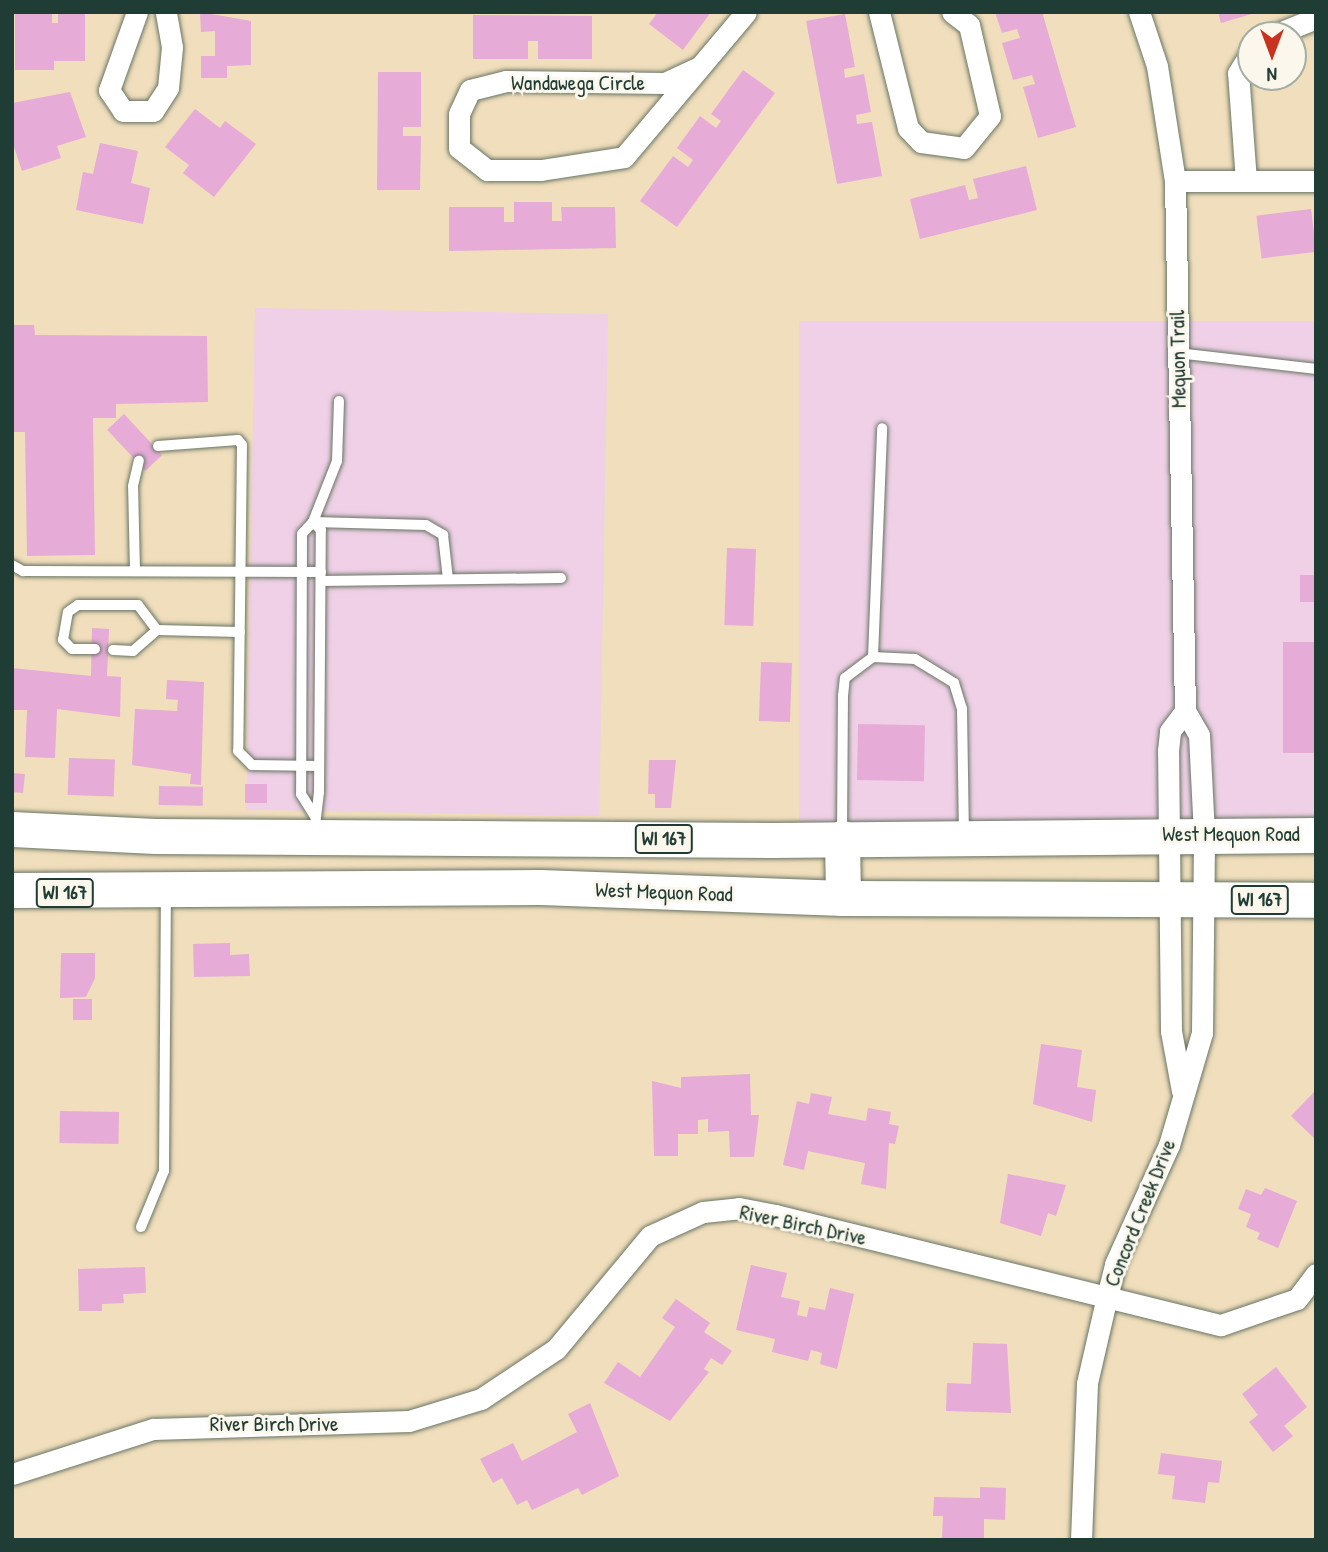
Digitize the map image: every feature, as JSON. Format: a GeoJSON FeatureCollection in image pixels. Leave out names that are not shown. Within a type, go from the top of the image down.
{"type":"FeatureCollection","features":[{"type":"Feature","properties":{"kind":"main road","name":"West Mequon Road"},"geometry":{"type":"LineString","coordinates":[[12,829],[315,826],[842,838],[1316,835]]}},
{"type":"Feature","properties":{"kind":"main road"},"geometry":{"type":"LineString","coordinates":[[315,826],[316,891]]}},
{"type":"Feature","properties":{"kind":"main road"},"geometry":{"type":"LineString","coordinates":[[842,838],[843,898]]}},
{"type":"Feature","properties":{"kind":"main road","name":"West Mequon Road"},"geometry":{"type":"LineString","coordinates":[[12,890],[166,893],[540,887],[843,898],[1316,900]]}},
{"type":"Feature","properties":{"kind":"street"},"geometry":{"type":"LineString","coordinates":[[137,12],[109,90],[122,111],[153,111],[168,88],[172,47],[166,12]]}},
{"type":"Feature","properties":{"kind":"street","name":"Wandawega Circle"},"geometry":{"type":"LineString","coordinates":[[697,68],[665,83],[506,81],[470,90],[459,114],[459,148],[487,170],[541,170],[624,157],[746,12]]}},
{"type":"Feature","properties":{"kind":"street"},"geometry":{"type":"LineString","coordinates":[[883,13],[908,128],[921,142],[964,148],[990,116],[968,25],[951,12]]}},
{"type":"Feature","properties":{"kind":"street","name":"Mequon Trail"},"geometry":{"type":"LineString","coordinates":[[1139,12],[1157,66],[1175,181],[1185,710],[1199,735],[1204,834]]}},
{"type":"Feature","properties":{"kind":"street"},"geometry":{"type":"LineString","coordinates":[[1239,91],[1246,181]]}},
{"type":"Feature","properties":{"kind":"street"},"geometry":{"type":"LineString","coordinates":[[1175,181],[1316,181]]}},
{"type":"Feature","properties":{"kind":"street","name":"Mequon Trail"},"geometry":{"type":"LineString","coordinates":[[1169,834],[1170,731],[1185,710]]}},
{"type":"Feature","properties":{"kind":"street","name":"Concord Creek Drive"},"geometry":{"type":"LineString","coordinates":[[1169,834],[1171,1031],[1182,1096]]}},
{"type":"Feature","properties":{"kind":"street","name":"Concord Creek Drive"},"geometry":{"type":"LineString","coordinates":[[1081,1540],[1087,1383],[1106,1301],[1115,1264],[1169,1145],[1202,1033],[1204,834]]}},
{"type":"Feature","properties":{"kind":"street","name":"River Birch Drive"},"geometry":{"type":"LineString","coordinates":[[12,1474],[153,1429],[410,1421],[481,1399],[556,1349],[650,1236],[703,1212],[739,1208],[775,1215],[1106,1301],[1221,1325],[1297,1299],[1316,1274]]}},
{"type":"Feature","properties":{"kind":"lane"},"geometry":{"type":"LineString","coordinates":[[1178,353],[1316,369]]}},
{"type":"Feature","properties":{"kind":"lane"},"geometry":{"type":"LineString","coordinates":[[315,826],[301,794],[302,534],[313,522],[337,461],[339,401]]}},
{"type":"Feature","properties":{"kind":"lane"},"geometry":{"type":"LineString","coordinates":[[873,657],[882,429]]}},
{"type":"Feature","properties":{"kind":"lane"},"geometry":{"type":"LineString","coordinates":[[158,446],[238,440],[242,573],[238,751],[252,765],[319,766]]}},
{"type":"Feature","properties":{"kind":"lane"},"geometry":{"type":"LineString","coordinates":[[135,570],[133,485],[139,461]]}},
{"type":"Feature","properties":{"kind":"lane"},"geometry":{"type":"LineString","coordinates":[[313,522],[321,530],[319,766],[315,826]]}},
{"type":"Feature","properties":{"kind":"lane"},"geometry":{"type":"LineString","coordinates":[[313,522],[426,525],[443,535],[448,579]]}},
{"type":"Feature","properties":{"kind":"lane"},"geometry":{"type":"LineString","coordinates":[[12,565],[23,571],[302,572],[321,576],[448,579],[561,578]]}},
{"type":"Feature","properties":{"kind":"lane"},"geometry":{"type":"LineString","coordinates":[[95,649],[72,649],[63,640],[68,612],[78,605],[138,606],[157,630]]}},
{"type":"Feature","properties":{"kind":"lane"},"geometry":{"type":"LineString","coordinates":[[113,650],[141,647],[157,630],[240,632]]}},
{"type":"Feature","properties":{"kind":"lane"},"geometry":{"type":"LineString","coordinates":[[842,838],[845,678],[873,657],[915,659],[954,682],[962,709],[964,836]]}},
{"type":"Feature","properties":{"kind":"lane"},"geometry":{"type":"LineString","coordinates":[[141,1227],[164,1171],[166,893]]}},
{"type":"Feature","properties":{"kind":"shaded area"},"geometry":{"type":"Polygon","coordinates":[[[255,308],[608,314],[599,816],[246,810],[255,308]]]}},
{"type":"Feature","properties":{"kind":"shaded area"},"geometry":{"type":"Polygon","coordinates":[[[799,321],[1316,321],[1316,825],[799,825],[799,321]]]}},
{"type":"Feature","properties":{"kind":"building"},"geometry":{"type":"Polygon","coordinates":[[[15,12],[52,12],[52,23],[58,23],[58,12],[85,12],[85,61],[54,61],[54,70],[15,70],[15,12]]]}},
{"type":"Feature","properties":{"kind":"building"},"geometry":{"type":"Polygon","coordinates":[[[200,12],[251,21],[251,65],[227,66],[227,78],[201,78],[201,56],[215,56],[215,31],[201,32],[200,12]]]}},
{"type":"Feature","properties":{"kind":"building"},"geometry":{"type":"Polygon","coordinates":[[[658,12],[711,12],[683,50],[649,24],[658,12]]]}},
{"type":"Feature","properties":{"kind":"building"},"geometry":{"type":"Polygon","coordinates":[[[995,12],[1042,12],[1076,127],[1038,138],[1023,87],[1035,84],[1032,75],[1013,80],[1002,43],[1020,38],[1017,29],[1002,33],[995,12]]]}},
{"type":"Feature","properties":{"kind":"building"},"geometry":{"type":"Polygon","coordinates":[[[1218,12],[1255,12],[1255,13],[1221,23],[1218,12]]]}},
{"type":"Feature","properties":{"kind":"building"},"geometry":{"type":"Polygon","coordinates":[[[845,14],[855,67],[844,69],[845,78],[864,74],[871,112],[856,115],[857,124],[872,122],[882,176],[837,184],[806,21],[845,14]]]}},
{"type":"Feature","properties":{"kind":"building"},"geometry":{"type":"Polygon","coordinates":[[[473,15],[592,16],[592,59],[538,59],[538,41],[528,41],[528,59],[473,59],[473,15]]]}},
{"type":"Feature","properties":{"kind":"building"},"geometry":{"type":"Polygon","coordinates":[[[743,70],[775,93],[677,227],[640,201],[673,156],[688,167],[693,160],[677,148],[700,116],[716,128],[721,121],[711,114],[743,70]]]}},
{"type":"Feature","properties":{"kind":"building"},"geometry":{"type":"Polygon","coordinates":[[[378,72],[421,72],[421,127],[403,127],[403,136],[421,136],[420,190],[377,190],[378,72]]]}},
{"type":"Feature","properties":{"kind":"building"},"geometry":{"type":"Polygon","coordinates":[[[70,92],[86,137],[57,146],[61,158],[22,171],[12,141],[12,103],[70,92]]]}},
{"type":"Feature","properties":{"kind":"building"},"geometry":{"type":"Polygon","coordinates":[[[195,109],[220,128],[225,121],[256,144],[214,197],[183,173],[189,165],[165,147],[195,109]]]}},
{"type":"Feature","properties":{"kind":"building"},"geometry":{"type":"Polygon","coordinates":[[[100,143],[138,151],[131,183],[150,188],[143,224],[76,210],[83,172],[93,174],[100,143]]]}},
{"type":"Feature","properties":{"kind":"building"},"geometry":{"type":"Polygon","coordinates":[[[1026,166],[1037,210],[920,239],[910,199],[965,185],[969,200],[978,198],[973,179],[1026,166]]]}},
{"type":"Feature","properties":{"kind":"building"},"geometry":{"type":"Polygon","coordinates":[[[514,202],[552,202],[552,221],[562,221],[561,207],[615,207],[616,248],[449,251],[449,207],[504,207],[504,222],[514,222],[514,202]]]}},
{"type":"Feature","properties":{"kind":"building"},"geometry":{"type":"Polygon","coordinates":[[[1311,209],[1316,252],[1262,258],[1256,216],[1311,209]]]}},
{"type":"Feature","properties":{"kind":"building"},"geometry":{"type":"Polygon","coordinates":[[[12,325],[34,325],[35,335],[207,336],[208,402],[116,404],[116,418],[93,418],[95,555],[27,556],[25,432],[12,432],[12,325]]]}},
{"type":"Feature","properties":{"kind":"building"},"geometry":{"type":"Polygon","coordinates":[[[124,414],[162,455],[145,471],[107,430],[124,414]]]}},
{"type":"Feature","properties":{"kind":"building"},"geometry":{"type":"Polygon","coordinates":[[[727,548],[756,549],[753,626],[724,625],[727,548]]]}},
{"type":"Feature","properties":{"kind":"building"},"geometry":{"type":"Polygon","coordinates":[[[1300,575],[1316,575],[1316,602],[1300,602],[1300,575]]]}},
{"type":"Feature","properties":{"kind":"building"},"geometry":{"type":"Polygon","coordinates":[[[92,628],[109,629],[107,676],[121,677],[120,717],[57,709],[55,758],[25,757],[27,710],[12,710],[12,668],[91,676],[92,628]]]}},
{"type":"Feature","properties":{"kind":"building"},"geometry":{"type":"Polygon","coordinates":[[[1283,642],[1316,642],[1316,753],[1283,753],[1283,642]]]}},
{"type":"Feature","properties":{"kind":"building"},"geometry":{"type":"Polygon","coordinates":[[[761,662],[792,663],[790,722],[759,721],[761,662]]]}},
{"type":"Feature","properties":{"kind":"building"},"geometry":{"type":"Polygon","coordinates":[[[167,680],[204,682],[201,785],[190,784],[191,774],[132,765],[135,709],[177,711],[178,700],[166,699],[167,680]]]}},
{"type":"Feature","properties":{"kind":"building"},"geometry":{"type":"Polygon","coordinates":[[[858,724],[925,725],[924,781],[857,780],[858,724]]]}},
{"type":"Feature","properties":{"kind":"building"},"geometry":{"type":"Polygon","coordinates":[[[69,758],[115,760],[114,797],[68,795],[69,758]]]}},
{"type":"Feature","properties":{"kind":"building"},"geometry":{"type":"Polygon","coordinates":[[[649,760],[676,760],[671,808],[655,808],[655,794],[648,794],[649,760]]]}},
{"type":"Feature","properties":{"kind":"building"},"geometry":{"type":"Polygon","coordinates":[[[12,773],[25,774],[23,793],[12,792],[12,773]]]}},
{"type":"Feature","properties":{"kind":"building"},"geometry":{"type":"Polygon","coordinates":[[[245,784],[267,784],[267,803],[245,803],[245,784]]]}},
{"type":"Feature","properties":{"kind":"building"},"geometry":{"type":"Polygon","coordinates":[[[159,786],[203,787],[203,806],[159,805],[159,786]]]}},
{"type":"Feature","properties":{"kind":"building"},"geometry":{"type":"Polygon","coordinates":[[[230,943],[230,955],[249,954],[250,976],[194,977],[193,944],[230,943]]]}},
{"type":"Feature","properties":{"kind":"building"},"geometry":{"type":"Polygon","coordinates":[[[61,953],[95,953],[95,978],[86,997],[60,998],[61,953]]]}},
{"type":"Feature","properties":{"kind":"building"},"geometry":{"type":"Polygon","coordinates":[[[73,999],[92,999],[92,1020],[73,1020],[73,999]]]}},
{"type":"Feature","properties":{"kind":"building"},"geometry":{"type":"Polygon","coordinates":[[[1041,1044],[1082,1050],[1077,1087],[1096,1090],[1092,1122],[1033,1104],[1041,1044]]]}},
{"type":"Feature","properties":{"kind":"building"},"geometry":{"type":"Polygon","coordinates":[[[750,1074],[751,1115],[759,1115],[754,1157],[730,1157],[729,1131],[708,1132],[708,1119],[698,1120],[698,1134],[678,1134],[678,1156],[654,1156],[652,1081],[681,1088],[681,1077],[750,1074]]]}},
{"type":"Feature","properties":{"kind":"building"},"geometry":{"type":"Polygon","coordinates":[[[1316,1090],[1316,1140],[1291,1116],[1316,1090]]]}},
{"type":"Feature","properties":{"kind":"building"},"geometry":{"type":"Polygon","coordinates":[[[811,1093],[832,1097],[828,1114],[866,1121],[868,1108],[891,1112],[889,1124],[899,1126],[895,1144],[889,1143],[886,1189],[861,1184],[865,1163],[808,1151],[804,1170],[783,1165],[797,1101],[809,1104],[811,1093]]]}},
{"type":"Feature","properties":{"kind":"building"},"geometry":{"type":"Polygon","coordinates":[[[60,1111],[119,1112],[118,1144],[59,1143],[60,1111]]]}},
{"type":"Feature","properties":{"kind":"building"},"geometry":{"type":"Polygon","coordinates":[[[1008,1174],[1066,1185],[1056,1216],[1048,1213],[1041,1236],[1000,1223],[1008,1174]]]}},
{"type":"Feature","properties":{"kind":"building"},"geometry":{"type":"Polygon","coordinates":[[[1265,1188],[1297,1201],[1278,1248],[1257,1239],[1260,1233],[1246,1227],[1251,1214],[1238,1209],[1246,1189],[1261,1195],[1265,1188]]]}},
{"type":"Feature","properties":{"kind":"building"},"geometry":{"type":"Polygon","coordinates":[[[751,1265],[787,1273],[781,1297],[800,1301],[797,1315],[807,1317],[809,1307],[825,1310],[830,1288],[854,1294],[837,1369],[820,1364],[822,1353],[811,1350],[808,1361],[772,1352],[775,1339],[736,1330],[751,1265]]]}},
{"type":"Feature","properties":{"kind":"building"},"geometry":{"type":"Polygon","coordinates":[[[145,1267],[146,1293],[123,1294],[124,1303],[102,1304],[102,1311],[79,1311],[78,1269],[145,1267]]]}},
{"type":"Feature","properties":{"kind":"building"},"geometry":{"type":"Polygon","coordinates":[[[676,1299],[710,1323],[704,1332],[732,1351],[722,1365],[711,1358],[704,1369],[709,1372],[670,1421],[604,1383],[618,1362],[640,1377],[675,1327],[662,1318],[676,1299]]]}},
{"type":"Feature","properties":{"kind":"building"},"geometry":{"type":"Polygon","coordinates":[[[973,1343],[1007,1344],[1011,1413],[946,1411],[947,1383],[971,1384],[973,1343]]]}},
{"type":"Feature","properties":{"kind":"building"},"geometry":{"type":"Polygon","coordinates":[[[1276,1367],[1307,1407],[1284,1426],[1293,1436],[1273,1452],[1249,1422],[1258,1415],[1242,1394],[1276,1367]]]}},
{"type":"Feature","properties":{"kind":"building"},"geometry":{"type":"Polygon","coordinates":[[[590,1403],[619,1476],[582,1495],[578,1488],[532,1510],[527,1500],[517,1505],[502,1478],[493,1483],[480,1459],[513,1443],[522,1461],[577,1432],[568,1414],[590,1403]]]}},
{"type":"Feature","properties":{"kind":"building"},"geometry":{"type":"Polygon","coordinates":[[[1161,1453],[1222,1461],[1219,1483],[1208,1482],[1205,1503],[1172,1499],[1175,1476],[1158,1474],[1161,1453]]]}},
{"type":"Feature","properties":{"kind":"building"},"geometry":{"type":"Polygon","coordinates":[[[980,1487],[1006,1488],[1005,1520],[984,1519],[984,1540],[942,1540],[943,1516],[933,1516],[934,1497],[980,1498],[980,1487]]]}}]}
